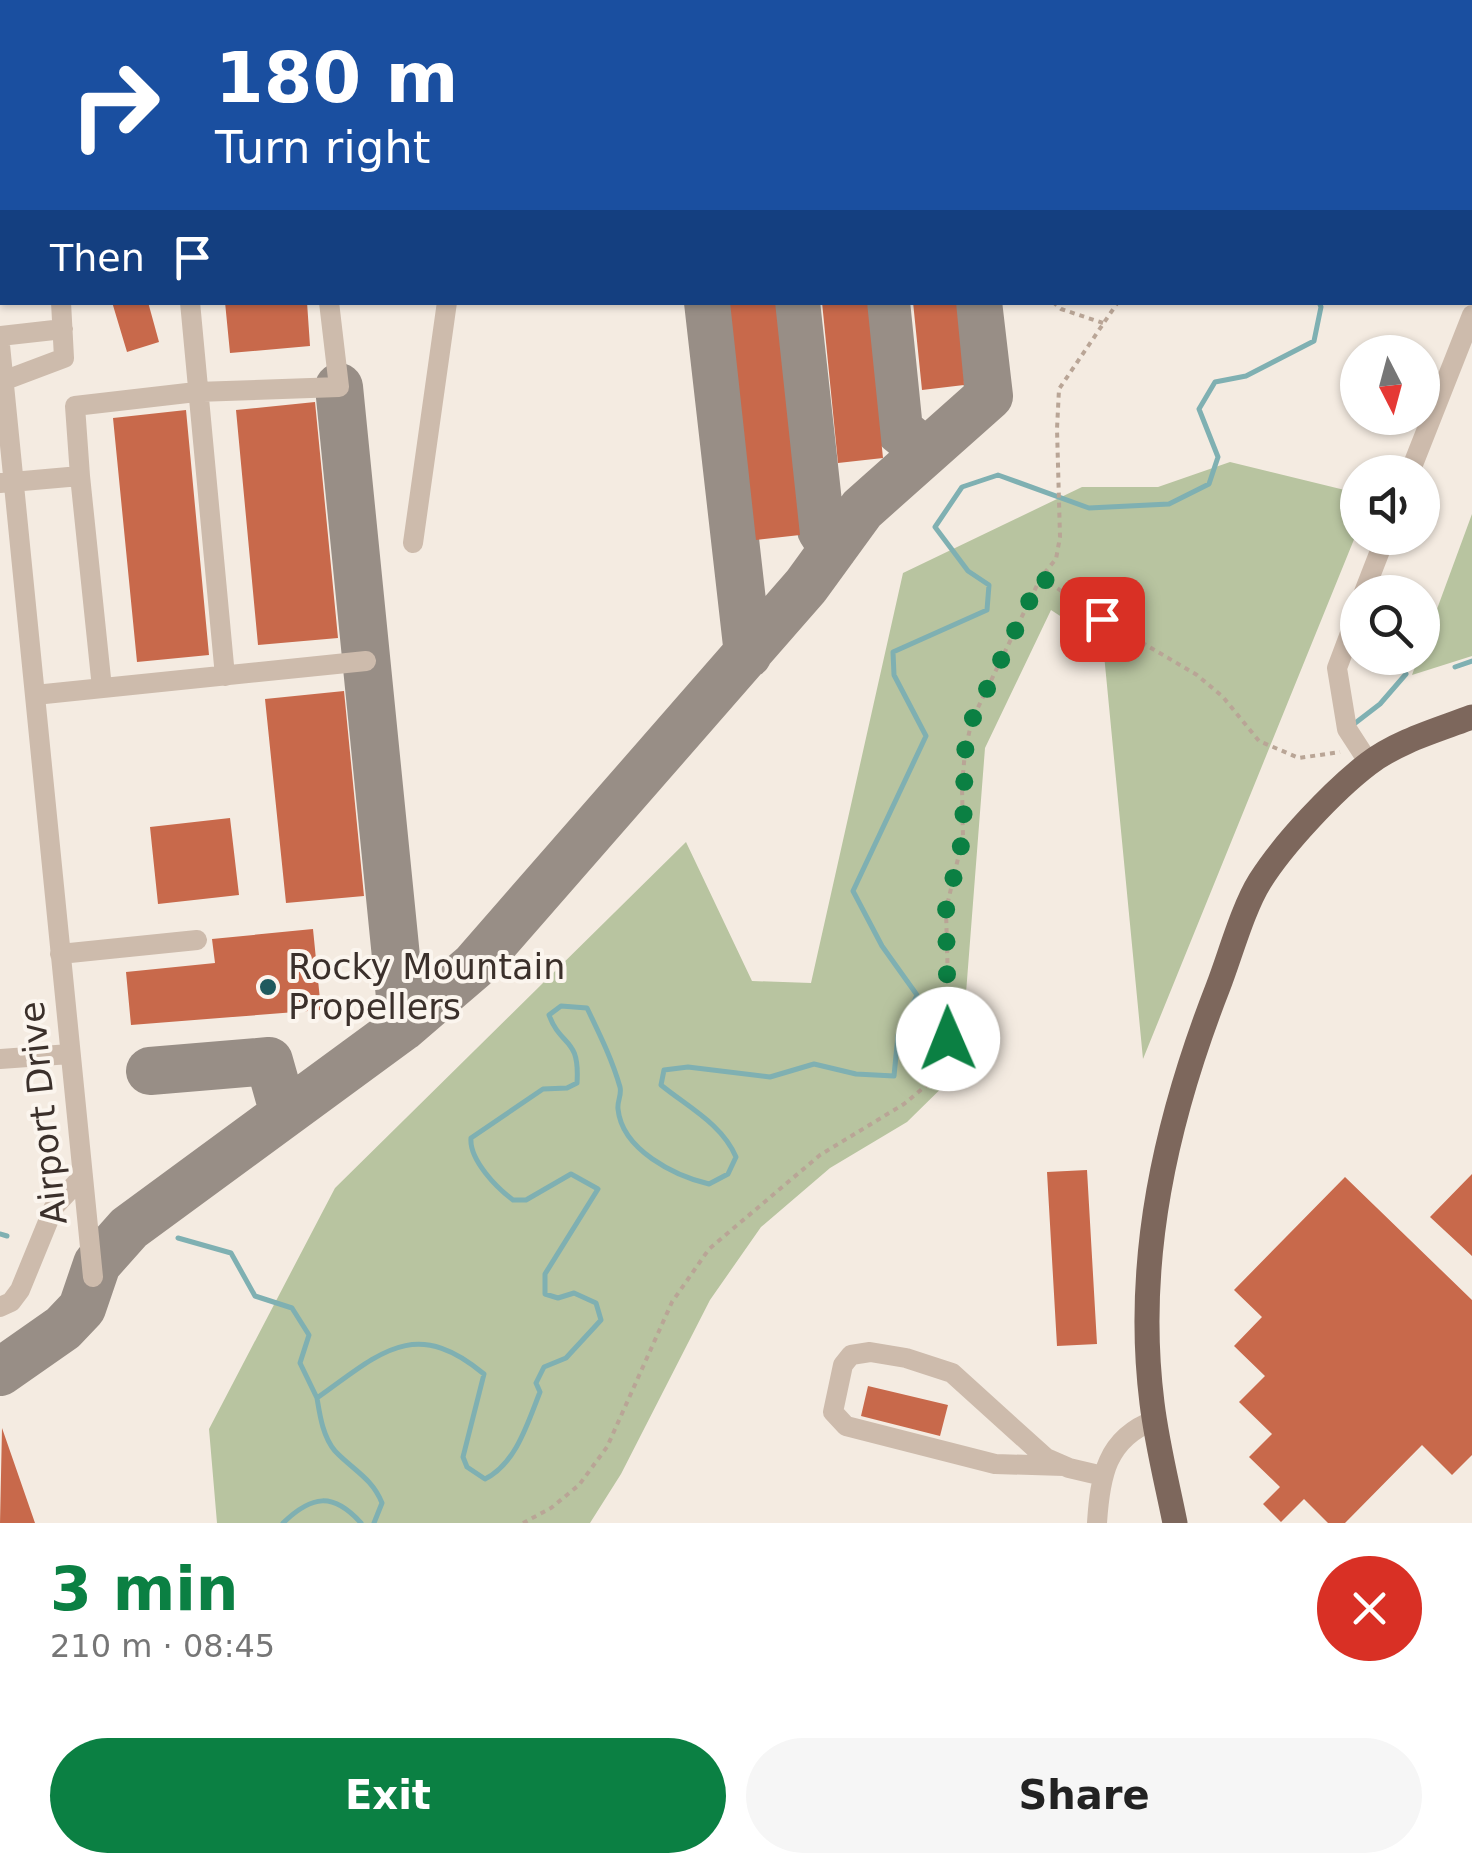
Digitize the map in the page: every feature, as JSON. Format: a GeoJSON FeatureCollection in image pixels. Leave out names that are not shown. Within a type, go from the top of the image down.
{"type":"FeatureCollection","features":[{"type":"Feature","properties":{"kind":"main road"},"geometry":{"type":"LineString","coordinates":[[1176,1523],[1155,1420],[1148,1334],[1150,1234],[1165,1153],[1188,1070],[1259,882],[1314,816],[1369,763],[1404,743],[1472,716]]}},
{"type":"Feature","properties":{"kind":"street"},"geometry":{"type":"LineString","coordinates":[[3,380],[64,358],[61,305]]}},
{"type":"Feature","properties":{"kind":"street"},"geometry":{"type":"LineString","coordinates":[[190,305],[225,676]]}},
{"type":"Feature","properties":{"kind":"street"},"geometry":{"type":"LineString","coordinates":[[102,688],[75,406],[196,392],[339,386],[329,305]]}},
{"type":"Feature","properties":{"kind":"street"},"geometry":{"type":"LineString","coordinates":[[413,543],[447,305]]}},
{"type":"Feature","properties":{"kind":"street"},"geometry":{"type":"LineString","coordinates":[[1417,455],[1472,315]]}},
{"type":"Feature","properties":{"kind":"street"},"geometry":{"type":"LineString","coordinates":[[0,336],[63,329]]}},
{"type":"Feature","properties":{"kind":"street","name":"Airport Drive"},"geometry":{"type":"LineString","coordinates":[[0,345],[7,482],[35,695],[94,1278]]}},
{"type":"Feature","properties":{"kind":"street"},"geometry":{"type":"LineString","coordinates":[[7,482],[80,476]]}},
{"type":"Feature","properties":{"kind":"street"},"geometry":{"type":"LineString","coordinates":[[1340,660],[1337,668],[1347,729],[1369,763]]}},
{"type":"Feature","properties":{"kind":"street"},"geometry":{"type":"LineString","coordinates":[[35,695],[366,661]]}},
{"type":"Feature","properties":{"kind":"street"},"geometry":{"type":"LineString","coordinates":[[60,954],[197,940]]}},
{"type":"Feature","properties":{"kind":"street"},"geometry":{"type":"LineString","coordinates":[[0,1059],[70,1054]]}},
{"type":"Feature","properties":{"kind":"street"},"geometry":{"type":"LineString","coordinates":[[0,1308],[20,1290],[54,1206],[81,1178]]}},
{"type":"Feature","properties":{"kind":"street"},"geometry":{"type":"LineString","coordinates":[[1064,1466],[994,1464],[846,1426],[833,1412],[843,1365],[851,1355],[870,1352],[906,1358],[952,1374],[1046,1458],[1103,1476]]}},
{"type":"Feature","properties":{"kind":"street"},"geometry":{"type":"LineString","coordinates":[[1097,1523],[1103,1476],[1115,1448],[1127,1433],[1155,1420]]}},
{"type":"Feature","properties":{"kind":"path"},"geometry":{"type":"LineString","coordinates":[[1056,305],[1105,324]]}},
{"type":"Feature","properties":{"kind":"path"},"geometry":{"type":"LineString","coordinates":[[523,1523],[579,1485],[607,1447],[672,1302],[709,1249],[820,1155],[904,1104],[928,1084],[946,1056],[946,910],[963,837],[962,786],[972,720],[1041,577],[1056,559],[1061,514],[1056,430],[1060,388],[1116,305]]}},
{"type":"Feature","properties":{"kind":"path"},"geometry":{"type":"LineString","coordinates":[[1041,577],[1102,619],[1197,675],[1223,697],[1259,741],[1299,758],[1344,751]]}},
{"type":"Feature","properties":{"kind":"green space"},"geometry":{"type":"Polygon","coordinates":[[[1230,462],[1340,489],[1340,555],[1348,555],[1143,1059],[1103,644],[1051,610],[985,748],[964,1019],[965,1065],[907,1122],[830,1168],[761,1227],[710,1300],[621,1474],[590,1523],[217,1523],[209,1429],[335,1188],[686,842],[752,981],[811,983],[903,573],[1082,487],[1158,487],[1230,462]]]}},
{"type":"Feature","properties":{"kind":"green space"},"geometry":{"type":"Polygon","coordinates":[[[1472,514],[1472,656],[1440,666],[1440,601],[1472,514]]]}},
{"type":"Feature","properties":{"kind":"building"},"geometry":{"type":"Polygon","coordinates":[[[113,305],[149,305],[159,342],[127,352],[113,305]]]}},
{"type":"Feature","properties":{"kind":"building"},"geometry":{"type":"Polygon","coordinates":[[[225,305],[307,305],[310,346],[230,353],[225,305]]]}},
{"type":"Feature","properties":{"kind":"building"},"geometry":{"type":"Polygon","coordinates":[[[730,305],[775,305],[800,535],[756,540],[730,305]]]}},
{"type":"Feature","properties":{"kind":"building"},"geometry":{"type":"Polygon","coordinates":[[[822,305],[867,305],[883,458],[838,463],[822,305]]]}},
{"type":"Feature","properties":{"kind":"building"},"geometry":{"type":"Polygon","coordinates":[[[913,305],[956,305],[964,385],[922,390],[913,305]]]}},
{"type":"Feature","properties":{"kind":"building"},"geometry":{"type":"Polygon","coordinates":[[[315,402],[338,638],[258,645],[236,410],[315,402]]]}},
{"type":"Feature","properties":{"kind":"building"},"geometry":{"type":"Polygon","coordinates":[[[186,410],[209,655],[137,662],[113,418],[186,410]]]}},
{"type":"Feature","properties":{"kind":"building"},"geometry":{"type":"Polygon","coordinates":[[[344,691],[364,896],[286,903],[265,699],[344,691]]]}},
{"type":"Feature","properties":{"kind":"building"},"geometry":{"type":"Polygon","coordinates":[[[230,818],[239,895],[158,904],[150,827],[230,818]]]}},
{"type":"Feature","properties":{"kind":"building","name":"Rocky Mountain Propellers"},"geometry":{"type":"Polygon","coordinates":[[[313,929],[321,1010],[131,1025],[126,972],[215,963],[212,939],[313,929]]]}},
{"type":"Feature","properties":{"kind":"building"},"geometry":{"type":"Polygon","coordinates":[[[1087,1170],[1097,1344],[1057,1346],[1047,1172],[1087,1170]]]}},
{"type":"Feature","properties":{"kind":"building"},"geometry":{"type":"Polygon","coordinates":[[[1472,1174],[1472,1256],[1430,1217],[1472,1174]]]}},
{"type":"Feature","properties":{"kind":"building"},"geometry":{"type":"Polygon","coordinates":[[[1345,1177],[1472,1300],[1472,1455],[1452,1475],[1422,1445],[1345,1523],[1328,1523],[1304,1499],[1281,1522],[1263,1504],[1280,1487],[1249,1457],[1272,1434],[1239,1402],[1265,1376],[1234,1346],[1262,1317],[1234,1290],[1345,1177]]]}},
{"type":"Feature","properties":{"kind":"building"},"geometry":{"type":"Polygon","coordinates":[[[868,1386],[948,1405],[940,1436],[861,1416],[868,1386]]]}},
{"type":"Feature","properties":{"kind":"building"},"geometry":{"type":"Polygon","coordinates":[[[2,1428],[35,1523],[0,1523],[2,1428]]]}},
{"type":"Feature","properties":{"kind":"waterway"},"geometry":{"type":"LineString","coordinates":[[374,1523],[382,1503],[378,1494],[331,1445],[317,1398],[378,1356],[397,1348],[416,1344],[459,1356],[484,1374],[463,1457],[467,1467],[485,1479],[505,1463],[520,1441],[540,1392],[536,1383],[544,1367],[566,1358],[601,1320],[596,1303],[574,1293],[558,1298],[545,1294],[545,1274],[598,1189],[571,1174],[526,1200],[513,1200],[485,1173],[472,1146],[471,1138],[543,1089],[567,1088],[577,1083],[576,1057],[549,1015],[561,1006],[587,1008],[617,1077],[618,1109],[629,1137],[666,1168],[709,1184],[728,1174],[736,1157],[713,1126],[661,1085],[664,1070],[688,1067],[770,1077],[814,1064],[856,1074],[894,1076],[898,1035],[917,995],[882,946],[853,891],[926,736],[894,675],[893,652],[987,610],[989,585],[968,571],[935,527],[962,487],[998,475],[1089,508],[1169,504],[1209,484],[1218,457],[1199,409],[1215,382],[1246,376],[1314,341],[1320,305]]}},
{"type":"Feature","properties":{"kind":"waterway"},"geometry":{"type":"LineString","coordinates":[[1455,667],[1472,661]]}},
{"type":"Feature","properties":{"kind":"waterway"},"geometry":{"type":"LineString","coordinates":[[1354,724],[1380,704],[1405,675]]}},
{"type":"Feature","properties":{"kind":"waterway"},"geometry":{"type":"LineString","coordinates":[[0,1234],[7,1236]]}},
{"type":"Feature","properties":{"kind":"waterway"},"geometry":{"type":"LineString","coordinates":[[178,1238],[231,1253],[255,1296],[292,1308],[309,1335],[300,1363],[317,1398]]}},
{"type":"Feature","properties":{"kind":"waterway"},"geometry":{"type":"LineString","coordinates":[[283,1523],[303,1507],[322,1501],[341,1506],[361,1523]]}},
{"type":"Feature","properties":{"kind":"taxiway"},"geometry":{"type":"LineString","coordinates":[[708,305],[748,654]]}},
{"type":"Feature","properties":{"kind":"taxiway"},"geometry":{"type":"LineString","coordinates":[[796,305],[821,530],[833,549]]}},
{"type":"Feature","properties":{"kind":"taxiway"},"geometry":{"type":"LineString","coordinates":[[886,305],[899,430],[926,452]]}},
{"type":"Feature","properties":{"kind":"taxiway"},"geometry":{"type":"LineString","coordinates":[[0,1372],[63,1328],[82,1308],[97,1264],[129,1228],[403,1027],[474,966],[806,586],[862,509],[989,396],[978,305]]}},
{"type":"Feature","properties":{"kind":"taxiway"},"geometry":{"type":"LineString","coordinates":[[339,387],[403,1027]]}},
{"type":"Feature","properties":{"kind":"taxiway"},"geometry":{"type":"LineString","coordinates":[[150,1071],[269,1061],[284,1114]]}},
{"type":"Feature","properties":{"kind":"place","name":"Rocky Mountain Propellers"},"geometry":{"type":"Point","coordinates":[268,987]}},
{"type":"Feature","properties":{"kind":"route"},"geometry":{"type":"LineString","coordinates":[[948,1039],[946,910],[963,837],[962,786],[972,720],[1041,577],[1102,619]]}}]}
